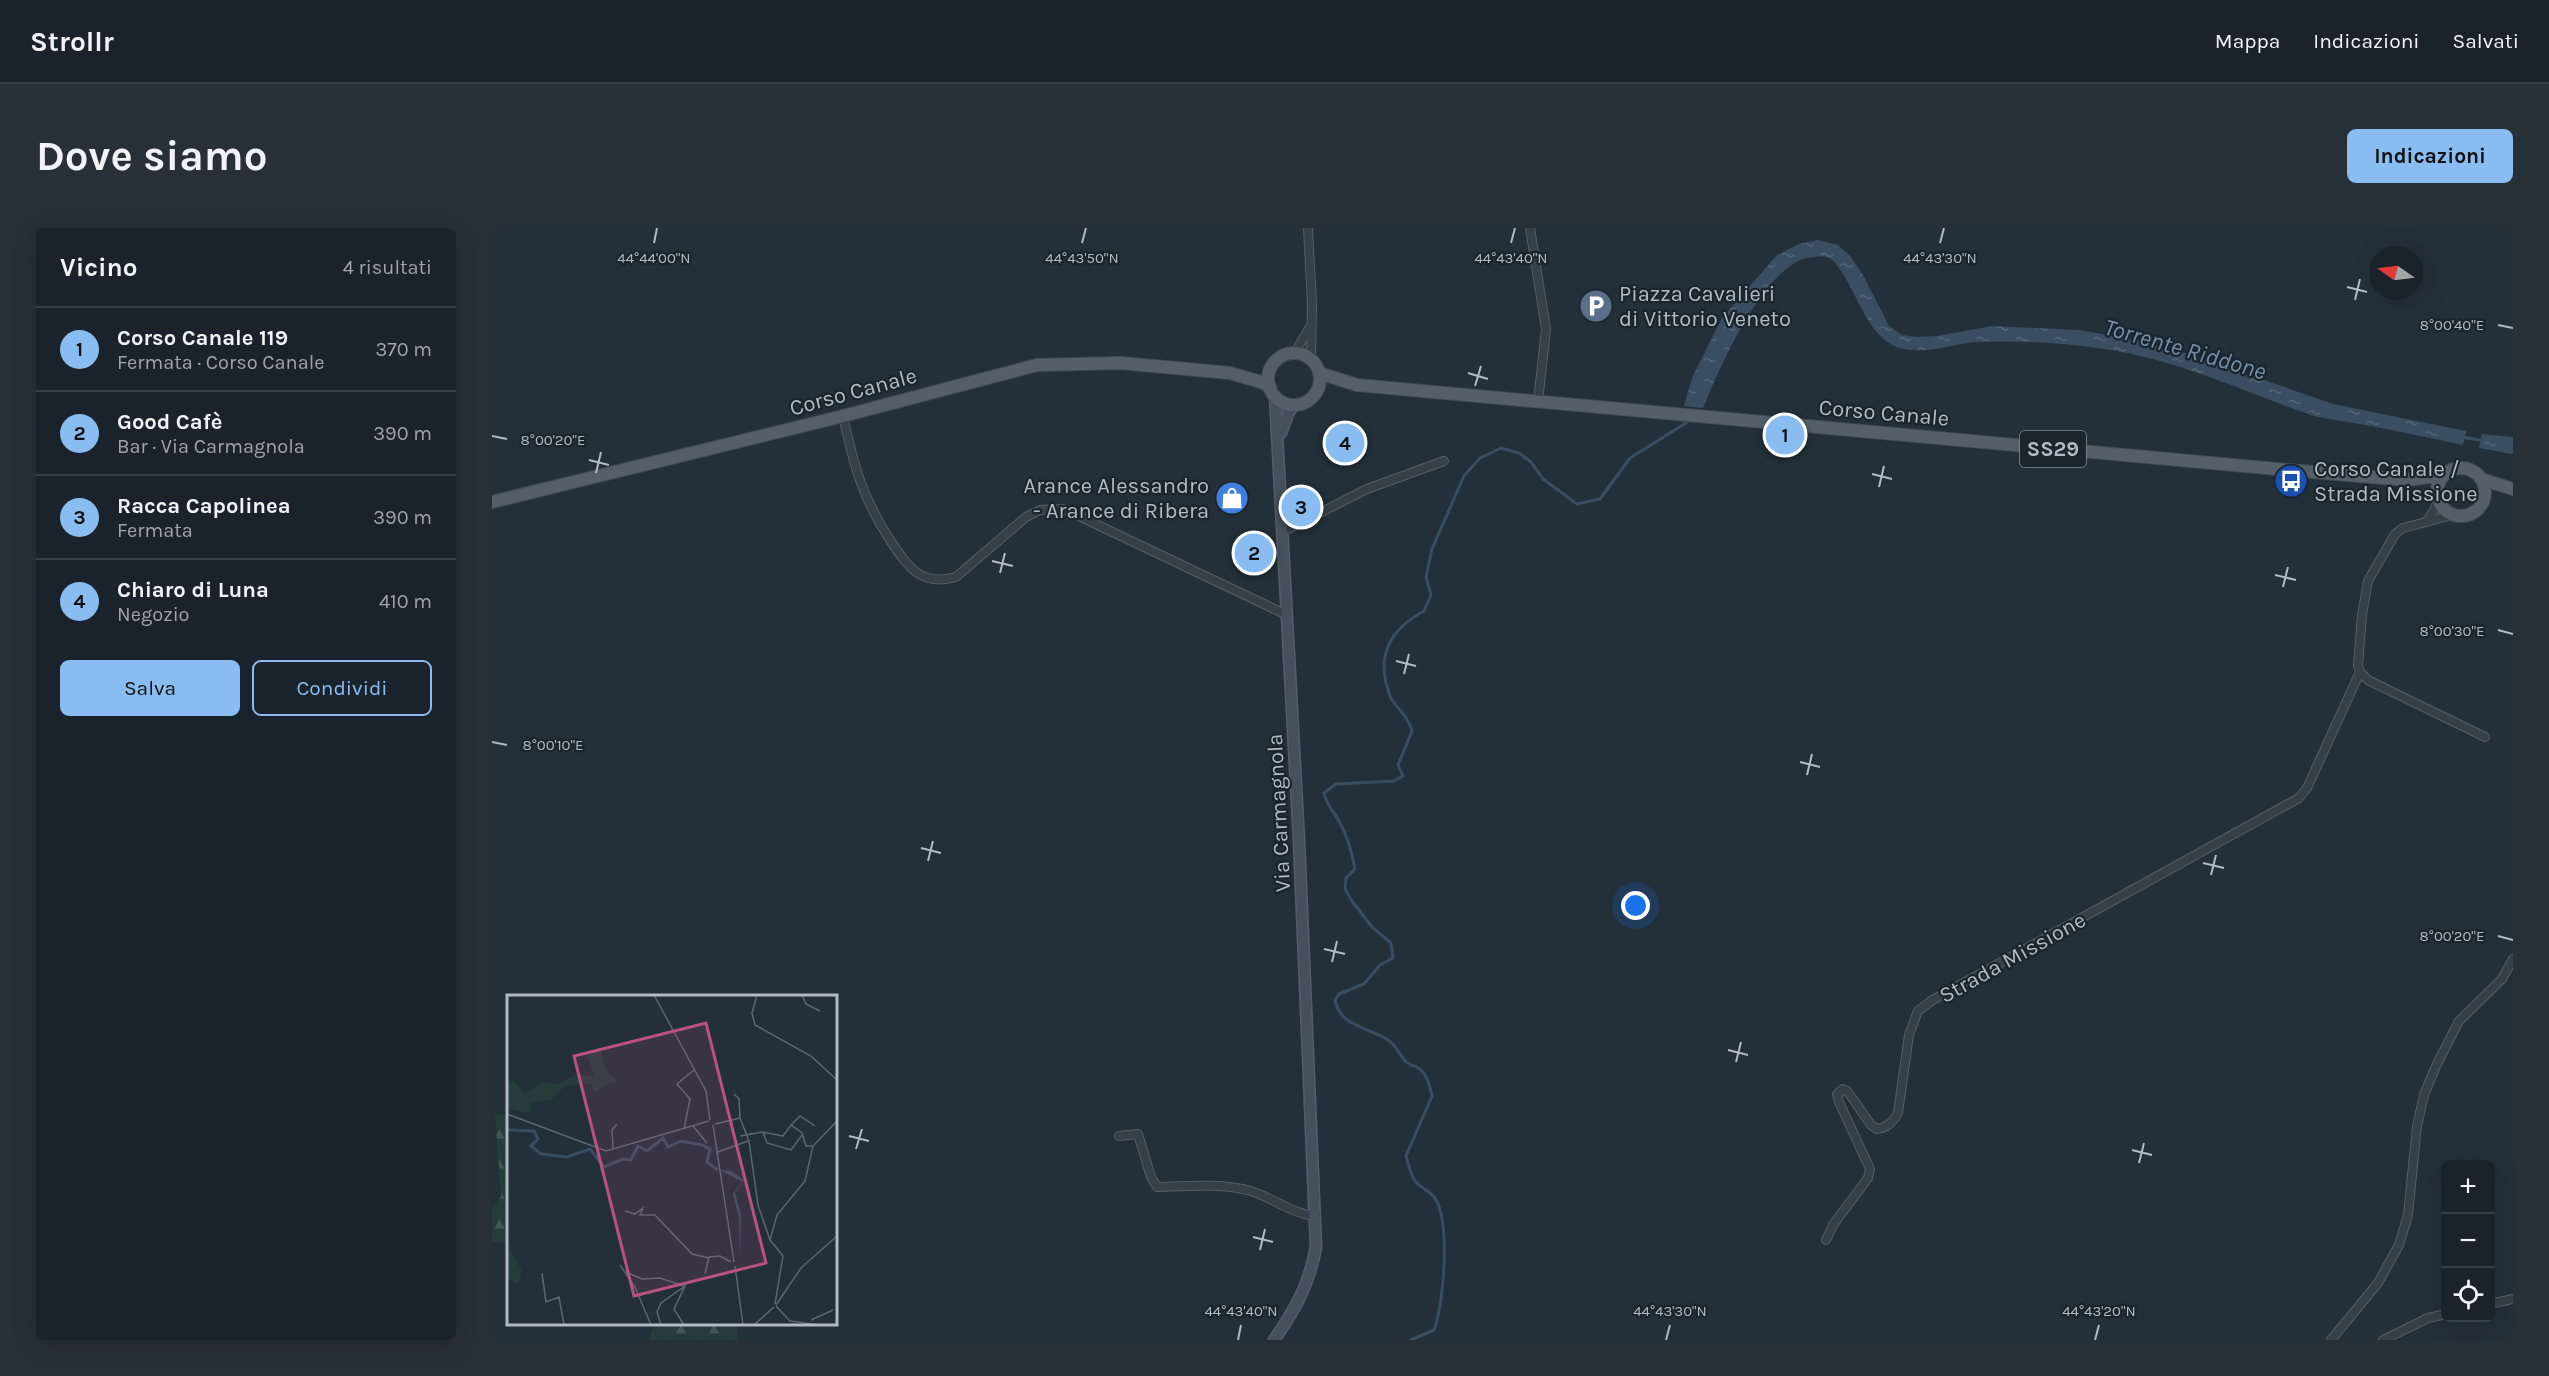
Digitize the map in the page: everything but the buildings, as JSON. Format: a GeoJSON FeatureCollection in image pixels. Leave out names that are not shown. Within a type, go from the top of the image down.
{"type":"FeatureCollection","features":[{"type":"Feature","properties":{"kind":"main road","name":"Corso Canale"},"geometry":{"type":"LineString","coordinates":[[492,502],[843,416],[1037,365],[1121,363],[1230,373],[1252,371],[1273,365],[1283,356],[1294,354]]}},
{"type":"Feature","properties":{"kind":"main road"},"geometry":{"type":"LineString","coordinates":[[1294,354],[1311,360],[1319,373],[1317,391]]}},
{"type":"Feature","properties":{"kind":"main road"},"geometry":{"type":"LineString","coordinates":[[1272,392],[1268,378],[1273,365]]}},
{"type":"Feature","properties":{"kind":"main road","name":"Corso Canale"},"geometry":{"type":"LineString","coordinates":[[1230,373],[1261,382],[1281,402],[1294,405],[1308,401],[1317,391],[1357,385]]}},
{"type":"Feature","properties":{"kind":"main road","name":"Corso Canale"},"geometry":{"type":"LineString","coordinates":[[1319,373],[1357,385],[2407,480],[2443,475],[2451,470],[2465,468],[2477,474],[2481,479],[2513,490]]}},
{"type":"Feature","properties":{"kind":"main road","name":"Via Carmagnola"},"geometry":{"type":"LineString","coordinates":[[1272,392],[1279,442],[1316,1216],[1316,1247],[1311,1274],[1302,1298],[1274,1340]]}},
{"type":"Feature","properties":{"kind":"main road","name":"Via Carmagnola"},"geometry":{"type":"LineString","coordinates":[[1279,442],[1283,426],[1294,405]]}},
{"type":"Feature","properties":{"kind":"main road"},"geometry":{"type":"LineString","coordinates":[[2437,497],[2437,487],[2443,475]]}},
{"type":"Feature","properties":{"kind":"main road"},"geometry":{"type":"LineString","coordinates":[[2481,479],[2484,486],[2484,500]]}},
{"type":"Feature","properties":{"kind":"main road","name":"Corso Canale"},"geometry":{"type":"LineString","coordinates":[[2407,480],[2426,487],[2437,497],[2441,506],[2452,515],[2463,516],[2472,513],[2492,494],[2513,490]]}},
{"type":"Feature","properties":{"kind":"street"},"geometry":{"type":"LineString","coordinates":[[1308,228],[1312,323],[1311,360]]}},
{"type":"Feature","properties":{"kind":"street"},"geometry":{"type":"LineString","coordinates":[[1530,228],[1546,329],[1539,402]]}},
{"type":"Feature","properties":{"kind":"street"},"geometry":{"type":"LineString","coordinates":[[1294,354],[1312,323]]}},
{"type":"Feature","properties":{"kind":"street"},"geometry":{"type":"LineString","coordinates":[[843,416],[862,491],[904,561],[920,575],[944,580],[956,577],[1026,517],[1040,510],[1064,509],[1287,615]]}},
{"type":"Feature","properties":{"kind":"street"},"geometry":{"type":"LineString","coordinates":[[1282,532],[1367,489],[1444,460]]}},
{"type":"Feature","properties":{"kind":"street"},"geometry":{"type":"LineString","coordinates":[[2425,524],[2434,511],[2437,497]]}},
{"type":"Feature","properties":{"kind":"street","name":"Strada Missione"},"geometry":{"type":"LineString","coordinates":[[1826,1240],[1833,1225],[1859,1191],[1870,1169],[1839,1102],[1837,1094],[1839,1090],[1843,1089],[1848,1092],[1871,1125],[1877,1129],[1886,1127],[1893,1122],[1898,1113],[1909,1035],[1918,1011],[1931,1001],[2299,798],[2307,788],[2360,672],[2362,615],[2370,574],[2396,533],[2403,528],[2452,515]]}},
{"type":"Feature","properties":{"kind":"street"},"geometry":{"type":"LineString","coordinates":[[2360,672],[2368,680],[2485,737]]}},
{"type":"Feature","properties":{"kind":"street"},"geometry":{"type":"LineString","coordinates":[[2331,1340],[2378,1283],[2399,1245],[2408,1215],[2417,1126],[2424,1095],[2436,1066],[2459,1021],[2502,979],[2513,959]]}},
{"type":"Feature","properties":{"kind":"street"},"geometry":{"type":"LineString","coordinates":[[1119,1136],[1138,1134],[1151,1177],[1157,1188],[1186,1186],[1235,1188],[1263,1195],[1302,1215],[1316,1216]]}},
{"type":"Feature","properties":{"kind":"street"},"geometry":{"type":"LineString","coordinates":[[2495,1303],[2513,1299]]}},
{"type":"Feature","properties":{"kind":"street"},"geometry":{"type":"LineString","coordinates":[[2383,1340],[2428,1318],[2441,1315]]}},
{"type":"Feature","properties":{"kind":"green space"},"geometry":{"type":"Polygon","coordinates":[[[495,1114],[507,1115],[507,1243],[492,1242],[492,1210],[501,1196],[495,1114]]]}},
{"type":"Feature","properties":{"kind":"green space"},"geometry":{"type":"Polygon","coordinates":[[[654,1325],[738,1325],[737,1340],[650,1340],[654,1325]]]}},
{"type":"Feature","properties":{"kind":"water"},"geometry":{"type":"Polygon","coordinates":[[[1818,240],[1838,245],[1850,256],[1863,275],[1889,326],[1902,335],[1937,336],[1992,326],[2079,330],[2142,341],[2195,356],[2333,404],[2466,431],[2463,445],[2311,415],[2183,368],[2104,349],[2009,341],[1977,342],[1923,350],[1904,349],[1882,338],[1866,318],[1836,263],[1821,256],[1807,258],[1790,266],[1774,281],[1744,322],[1703,408],[1684,406],[1692,378],[1722,318],[1777,255],[1799,244],[1818,240]]]}},
{"type":"Feature","properties":{"kind":"water"},"geometry":{"type":"Polygon","coordinates":[[[2482,434],[2513,437],[2513,454],[2479,448],[2482,434]]]}},
{"type":"Feature","properties":{"kind":"waterway","name":"Torrente Riddone"},"geometry":{"type":"LineString","coordinates":[[1411,1340],[1434,1330],[1443,1282],[1443,1223],[1439,1208],[1434,1197],[1414,1180],[1406,1156],[1432,1096],[1424,1073],[1406,1062],[1391,1042],[1349,1021],[1338,1009],[1335,1000],[1339,994],[1364,984],[1380,965],[1393,958],[1391,943],[1372,927],[1345,889],[1346,878],[1355,869],[1354,863],[1345,834],[1327,803],[1324,793],[1336,784],[1394,781],[1403,776],[1398,765],[1412,731],[1406,718],[1390,696],[1386,683],[1384,671],[1387,649],[1398,631],[1424,611],[1431,595],[1426,577],[1432,549],[1464,476],[1480,458],[1501,448],[1519,453],[1531,462],[1543,479],[1577,504],[1600,499],[1630,458],[1688,420]]}},
{"type":"Feature","properties":{"kind":"waterway","name":"Torrente Riddone"},"geometry":{"type":"LineString","coordinates":[[2462,437],[2485,441]]}},
{"type":"Feature","properties":{"kind":"place","name":"Piazza Cavalieri di Vittorio Veneto"},"geometry":{"type":"Point","coordinates":[1596,306]}},
{"type":"Feature","properties":{"kind":"place","name":"Corso Canale 119"},"geometry":{"type":"Point","coordinates":[1785,435]}},
{"type":"Feature","properties":{"kind":"place","name":"Chiaro di Luna"},"geometry":{"type":"Point","coordinates":[1345,443]}},
{"type":"Feature","properties":{"kind":"place","name":"Corso Canale / Strada Missione"},"geometry":{"type":"Point","coordinates":[2291,481]}},
{"type":"Feature","properties":{"kind":"place","name":"Arance Alessandro - Arance di Ribera"},"geometry":{"type":"Point","coordinates":[1232,498]}},
{"type":"Feature","properties":{"kind":"place","name":"Racca Capolinea"},"geometry":{"type":"Point","coordinates":[1301,507]}},
{"type":"Feature","properties":{"kind":"place","name":"Good Cafè"},"geometry":{"type":"Point","coordinates":[1254,553]}}]}
